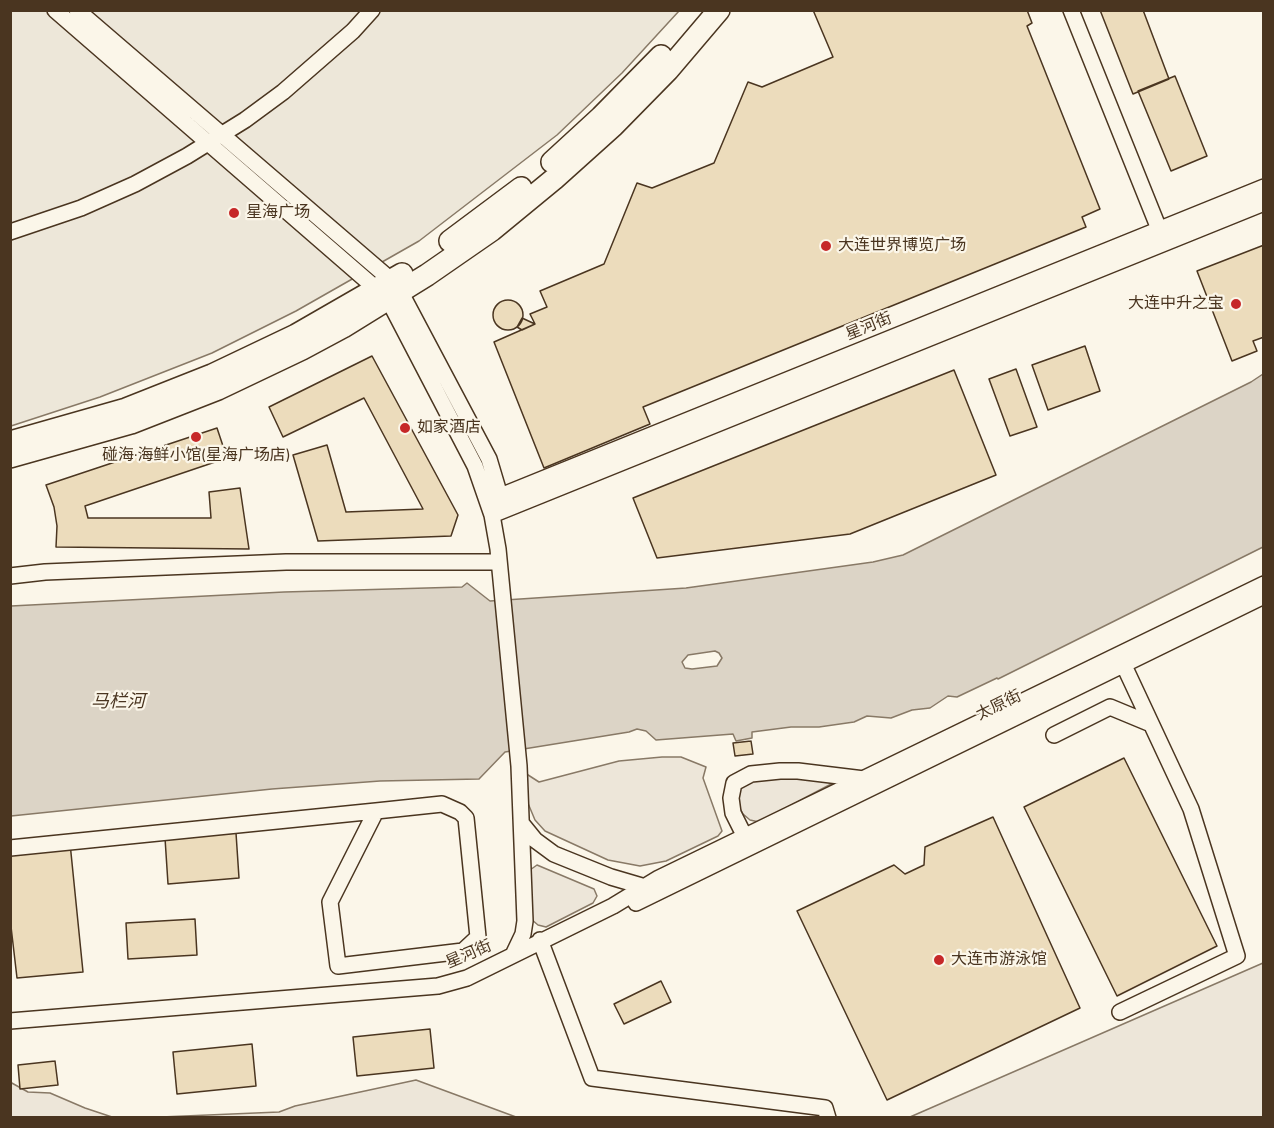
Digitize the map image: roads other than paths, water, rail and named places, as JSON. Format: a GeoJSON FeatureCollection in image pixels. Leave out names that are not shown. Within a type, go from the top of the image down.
{"type":"FeatureCollection","features":[{"type":"Feature","properties":{"kind":"highway"},"geometry":{"type":"LineString","coordinates":[[10,442],[93,419],[170,393],[254,356],[389,290],[420,263],[474,224],[543,169],[601,117],[656,62],[700,10]]}},
{"type":"Feature","properties":{"kind":"highway"},"geometry":{"type":"LineString","coordinates":[[10,457],[131,423],[218,389],[302,349],[389,290],[492,230],[613,126],[668,70],[719,10]]}},
{"type":"Feature","properties":{"kind":"street"},"geometry":{"type":"LineString","coordinates":[[55,10],[215,139],[389,290],[475,466],[493,504],[504,596],[519,766],[525,921],[523,934],[513,955]]}},
{"type":"Feature","properties":{"kind":"street"},"geometry":{"type":"LineString","coordinates":[[77,10],[215,139]]}},
{"type":"Feature","properties":{"kind":"street"},"geometry":{"type":"LineString","coordinates":[[10,232],[81,208],[135,184],[215,139],[283,92],[336,47],[372,10]]}},
{"type":"Feature","properties":{"kind":"street"},"geometry":{"type":"LineString","coordinates":[[1071,10],[1162,236]]}},
{"type":"Feature","properties":{"kind":"street","name":"星河街"},"geometry":{"type":"LineString","coordinates":[[1162,236],[1263,187]]}},
{"type":"Feature","properties":{"kind":"street","name":"星河街"},"geometry":{"type":"LineString","coordinates":[[493,504],[1162,236],[1263,202]]}},
{"type":"Feature","properties":{"kind":"street"},"geometry":{"type":"LineString","coordinates":[[10,576],[57,571],[286,562],[499,562]]}},
{"type":"Feature","properties":{"kind":"street","name":"太原街"},"geometry":{"type":"LineString","coordinates":[[748,842],[1121,660],[1263,584]]}},
{"type":"Feature","properties":{"kind":"street","name":"太原街"},"geometry":{"type":"LineString","coordinates":[[864,779],[1263,596]]}},
{"type":"Feature","properties":{"kind":"street"},"geometry":{"type":"LineString","coordinates":[[1120,1012],[1237,956],[1191,809],[1121,660]]}},
{"type":"Feature","properties":{"kind":"street"},"geometry":{"type":"LineString","coordinates":[[1054,735],[1110,707],[1151,724]]}},
{"type":"Feature","properties":{"kind":"street"},"geometry":{"type":"LineString","coordinates":[[748,842],[733,813],[731,798],[734,783],[751,774],[798,771],[864,779]]}},
{"type":"Feature","properties":{"kind":"street","name":"星河街"},"geometry":{"type":"LineString","coordinates":[[10,1030],[438,995],[470,986],[542,945],[748,842],[864,779]]}},
{"type":"Feature","properties":{"kind":"street"},"geometry":{"type":"LineString","coordinates":[[10,848],[442,804],[460,812],[466,818],[478,937],[463,951],[338,966],[330,902],[376,811]]}},
{"type":"Feature","properties":{"kind":"street"},"geometry":{"type":"LineString","coordinates":[[522,824],[535,840],[554,854],[647,892]]}},
{"type":"Feature","properties":{"kind":"street"},"geometry":{"type":"LineString","coordinates":[[542,945],[592,1078],[825,1108],[828,1118]]}},
{"type":"Feature","properties":{"kind":"street","name":"星河街"},"geometry":{"type":"LineString","coordinates":[[10,1021],[438,986],[467,978],[513,955],[542,945]]}},
{"type":"Feature","properties":{"kind":"water","name":"马栏河"},"geometry":{"type":"Polygon","coordinates":[[[1263,374],[1263,547],[998,679],[957,697],[948,696],[930,708],[912,710],[891,718],[867,716],[854,722],[819,727],[791,727],[752,732],[752,738],[736,741],[733,734],[656,740],[646,731],[637,729],[505,752],[479,779],[380,781],[272,789],[11,816],[11,606],[284,592],[462,587],[467,583],[490,601],[686,588],[873,562],[903,555],[1263,374]],[[715,651],[688,655],[682,662],[685,668],[692,669],[717,666],[722,658],[715,651]]]}},
{"type":"Feature","properties":{"kind":"place","name":"星海广场"},"geometry":{"type":"Point","coordinates":[234,213]}},
{"type":"Feature","properties":{"kind":"place","name":"大连世界博览广场"},"geometry":{"type":"Point","coordinates":[826,246]}},
{"type":"Feature","properties":{"kind":"place","name":"大连中升之宝"},"geometry":{"type":"Point","coordinates":[1236,304]}},
{"type":"Feature","properties":{"kind":"place","name":"如家酒店"},"geometry":{"type":"Point","coordinates":[405,428]}},
{"type":"Feature","properties":{"kind":"place","name":"碰海·海鲜小馆(星海广场店)"},"geometry":{"type":"Point","coordinates":[196,437]}},
{"type":"Feature","properties":{"kind":"place","name":"大连市游泳馆"},"geometry":{"type":"Point","coordinates":[939,960]}}]}
